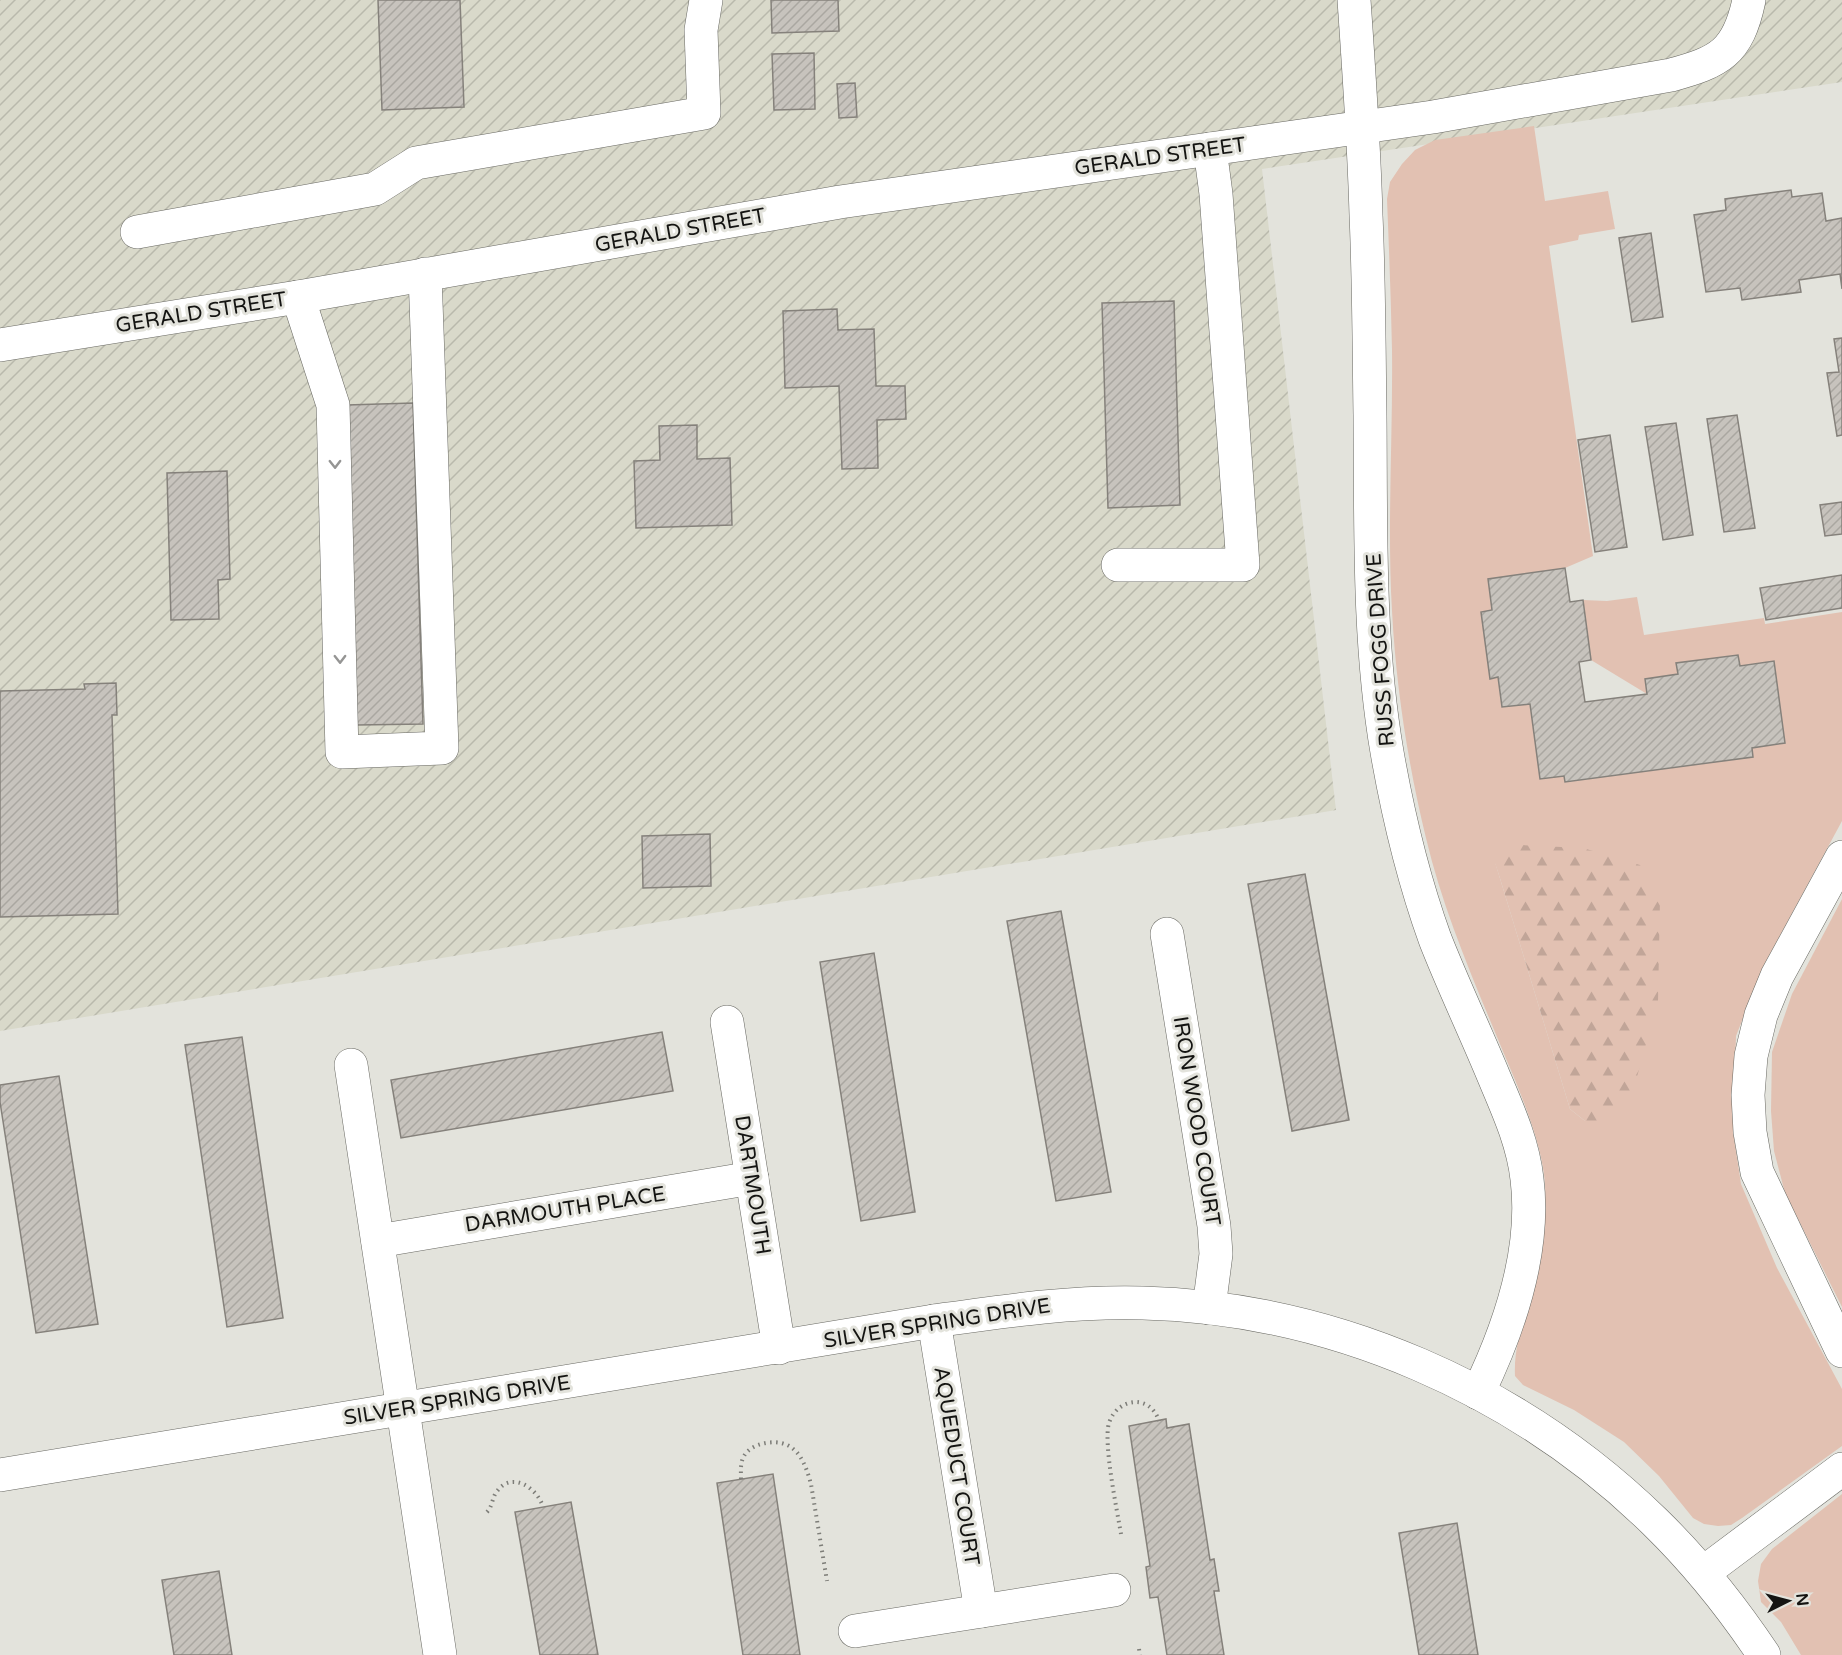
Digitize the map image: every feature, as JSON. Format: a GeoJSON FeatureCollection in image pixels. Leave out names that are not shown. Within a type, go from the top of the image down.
{"type":"FeatureCollection","features":[{"type":"Feature","properties":{"kind":"street"},"geometry":{"type":"LineString","coordinates":[[137,232],[375,189],[416,163],[704,113],[701,30],[706,0]]}},
{"type":"Feature","properties":{"kind":"street","name":"RUSS FOGG DRIVE"},"geometry":{"type":"LineString","coordinates":[[1354,0],[1367,222],[1372,578],[1378,677],[1386,747],[1400,822],[1414,874],[1436,939],[1508,1110],[1520,1143],[1527,1176],[1530,1212],[1526,1252],[1504,1333],[1478,1393]]}},
{"type":"Feature","properties":{"kind":"street","name":"GERALD STREET"},"geometry":{"type":"LineString","coordinates":[[0,345],[298,297],[840,202],[1433,117],[1623,85],[1706,65],[1719,57],[1732,44],[1743,24],[1749,0]]}},
{"type":"Feature","properties":{"kind":"street"},"geometry":{"type":"LineString","coordinates":[[1118,565],[1243,565],[1216,194],[1210,149]]}},
{"type":"Feature","properties":{"kind":"street"},"geometry":{"type":"LineString","coordinates":[[298,297],[333,405],[342,752],[442,748],[425,274]]}},
{"type":"Feature","properties":{"kind":"street"},"geometry":{"type":"LineString","coordinates":[[1842,857],[1777,976],[1765,1005],[1751,1056],[1748,1095],[1750,1131],[1757,1172],[1842,1351]]}},
{"type":"Feature","properties":{"kind":"street","name":"IRON WOOD COURT"},"geometry":{"type":"LineString","coordinates":[[1167,934],[1214,1226],[1216,1254],[1209,1308]]}},
{"type":"Feature","properties":{"kind":"street","name":"DARTMOUTH"},"geometry":{"type":"LineString","coordinates":[[727,1022],[779,1348]]}},
{"type":"Feature","properties":{"kind":"street"},"geometry":{"type":"LineString","coordinates":[[351,1065],[440,1655]]}},
{"type":"Feature","properties":{"kind":"street","name":"DARMOUTH PLACE"},"geometry":{"type":"LineString","coordinates":[[378,1241],[752,1178]]}},
{"type":"Feature","properties":{"kind":"street","name":"SILVER SPRING DRIVE"},"geometry":{"type":"LineString","coordinates":[[0,1475],[934,1321],[1038,1306],[1145,1303],[1209,1308],[1297,1323],[1396,1354],[1478,1393],[1537,1427],[1602,1474],[1655,1522],[1703,1573],[1738,1616],[1764,1655]]}},
{"type":"Feature","properties":{"kind":"street","name":"AQUEDUCT COURT"},"geometry":{"type":"LineString","coordinates":[[934,1321],[981,1611]]}},
{"type":"Feature","properties":{"kind":"street"},"geometry":{"type":"LineString","coordinates":[[1703,1573],[1842,1468]]}},
{"type":"Feature","properties":{"kind":"street"},"geometry":{"type":"LineString","coordinates":[[855,1631],[1114,1590]]}},
{"type":"Feature","properties":{"kind":"path"},"geometry":{"type":"LineString","coordinates":[[1121,1534],[1107,1443],[1109,1423],[1118,1409],[1130,1401],[1137,1401],[1153,1410],[1159,1421]]}},
{"type":"Feature","properties":{"kind":"path"},"geometry":{"type":"LineString","coordinates":[[741,1479],[743,1457],[747,1452],[763,1444],[787,1445],[800,1456],[808,1471],[811,1484],[827,1581]]}},
{"type":"Feature","properties":{"kind":"path"},"geometry":{"type":"LineString","coordinates":[[487,1512],[490,1510],[496,1491],[511,1482],[519,1482],[532,1488],[541,1499],[543,1507]]}},
{"type":"Feature","properties":{"kind":"shaded area"},"geometry":{"type":"Polygon","coordinates":[[[0,0],[1842,0],[1842,82],[1262,169],[1336,810],[0,1031],[0,0]]]}},
{"type":"Feature","properties":{"kind":"green space"},"geometry":{"type":"Polygon","coordinates":[[[1534,126],[1545,201],[1608,191],[1615,229],[1579,235],[1578,240],[1549,246],[1593,556],[1565,568],[1488,579],[1492,610],[1481,612],[1491,679],[1498,677],[1502,707],[1530,704],[1566,782],[1752,757],[1752,748],[1785,743],[1774,662],[1740,666],[1738,655],[1677,663],[1678,674],[1645,679],[1647,694],[1591,660],[1583,600],[1607,601],[1637,597],[1644,635],[1764,618],[1765,624],[1842,612],[1842,821],[1764,965],[1736,1036],[1733,1131],[1741,1184],[1777,1268],[1842,1389],[1842,1446],[1731,1525],[1704,1524],[1693,1518],[1659,1476],[1624,1442],[1574,1410],[1523,1385],[1515,1376],[1517,1348],[1536,1279],[1543,1243],[1544,1174],[1537,1140],[1525,1104],[1457,939],[1426,838],[1404,725],[1396,668],[1392,611],[1390,546],[1392,350],[1387,199],[1390,182],[1402,164],[1415,150],[1435,140],[1534,126]],[[1495,862],[1570,1109],[1585,1121],[1495,862]]]}},
{"type":"Feature","properties":{"kind":"green space"},"geometry":{"type":"Polygon","coordinates":[[[1521,845],[1583,848],[1640,865],[1660,899],[1658,1001],[1630,1102],[1610,1121],[1585,1121],[1570,1109],[1495,862],[1521,845]]]}},
{"type":"Feature","properties":{"kind":"green space"},"geometry":{"type":"Polygon","coordinates":[[[1842,899],[1842,1307],[1785,1193],[1774,1151],[1771,1111],[1772,1052],[1792,994],[1842,899]]]}},
{"type":"Feature","properties":{"kind":"green space"},"geometry":{"type":"Polygon","coordinates":[[[1842,1494],[1842,1655],[1801,1655],[1781,1622],[1761,1602],[1758,1581],[1761,1564],[1772,1549],[1842,1494]]]}},
{"type":"Feature","properties":{"kind":"building"},"geometry":{"type":"Polygon","coordinates":[[[378,0],[460,0],[464,107],[382,110],[378,0]]]}},
{"type":"Feature","properties":{"kind":"building"},"geometry":{"type":"Polygon","coordinates":[[[771,0],[838,0],[839,31],[772,33],[771,0]]]}},
{"type":"Feature","properties":{"kind":"building"},"geometry":{"type":"Polygon","coordinates":[[[814,53],[815,109],[774,110],[772,54],[814,53]]]}},
{"type":"Feature","properties":{"kind":"building"},"geometry":{"type":"Polygon","coordinates":[[[855,83],[857,117],[839,118],[837,84],[855,83]]]}},
{"type":"Feature","properties":{"kind":"building"},"geometry":{"type":"Polygon","coordinates":[[[1791,190],[1792,197],[1822,193],[1826,221],[1842,218],[1842,289],[1840,274],[1799,280],[1801,292],[1742,300],[1740,288],[1706,292],[1694,215],[1726,210],[1725,199],[1791,190]]]}},
{"type":"Feature","properties":{"kind":"building"},"geometry":{"type":"Polygon","coordinates":[[[1651,233],[1663,317],[1632,322],[1619,238],[1651,233]]]}},
{"type":"Feature","properties":{"kind":"building"},"geometry":{"type":"Polygon","coordinates":[[[1174,301],[1180,505],[1108,508],[1102,303],[1174,301]]]}},
{"type":"Feature","properties":{"kind":"building"},"geometry":{"type":"Polygon","coordinates":[[[837,309],[838,330],[874,329],[876,386],[905,386],[906,419],[877,420],[878,468],[842,469],[839,386],[785,388],[783,311],[837,309]]]}},
{"type":"Feature","properties":{"kind":"building"},"geometry":{"type":"Polygon","coordinates":[[[1842,338],[1842,435],[1837,436],[1827,373],[1839,372],[1834,339],[1842,338]]]}},
{"type":"Feature","properties":{"kind":"building"},"geometry":{"type":"Polygon","coordinates":[[[413,403],[423,724],[357,725],[347,405],[413,403]]]}},
{"type":"Feature","properties":{"kind":"building"},"geometry":{"type":"Polygon","coordinates":[[[1737,415],[1755,528],[1724,532],[1707,419],[1737,415]]]}},
{"type":"Feature","properties":{"kind":"building"},"geometry":{"type":"Polygon","coordinates":[[[1676,423],[1693,535],[1663,540],[1645,427],[1676,423]]]}},
{"type":"Feature","properties":{"kind":"building"},"geometry":{"type":"Polygon","coordinates":[[[697,425],[697,459],[730,458],[732,525],[636,528],[634,461],[660,460],[659,426],[697,425]]]}},
{"type":"Feature","properties":{"kind":"building"},"geometry":{"type":"Polygon","coordinates":[[[1610,435],[1627,547],[1595,552],[1578,440],[1610,435]]]}},
{"type":"Feature","properties":{"kind":"building"},"geometry":{"type":"Polygon","coordinates":[[[227,471],[230,579],[218,580],[219,619],[171,620],[167,473],[227,471]]]}},
{"type":"Feature","properties":{"kind":"building"},"geometry":{"type":"Polygon","coordinates":[[[1842,502],[1842,534],[1825,536],[1820,505],[1842,502]]]}},
{"type":"Feature","properties":{"kind":"building"},"geometry":{"type":"Polygon","coordinates":[[[1565,568],[1570,602],[1583,600],[1591,660],[1579,662],[1585,702],[1647,694],[1645,679],[1678,674],[1676,663],[1738,655],[1740,666],[1774,661],[1785,743],[1752,748],[1753,757],[1565,782],[1564,776],[1540,779],[1530,704],[1502,707],[1498,677],[1490,679],[1481,612],[1492,610],[1488,579],[1565,568]]]}},
{"type":"Feature","properties":{"kind":"building"},"geometry":{"type":"Polygon","coordinates":[[[1842,575],[1842,608],[1766,620],[1760,588],[1842,575]]]}},
{"type":"Feature","properties":{"kind":"building"},"geometry":{"type":"Polygon","coordinates":[[[116,683],[117,715],[112,715],[118,914],[0,917],[0,691],[85,689],[84,684],[116,683]]]}},
{"type":"Feature","properties":{"kind":"building"},"geometry":{"type":"Polygon","coordinates":[[[710,834],[711,886],[643,888],[642,836],[710,834]]]}},
{"type":"Feature","properties":{"kind":"building"},"geometry":{"type":"Polygon","coordinates":[[[1305,874],[1349,1120],[1292,1131],[1248,884],[1305,874]]]}},
{"type":"Feature","properties":{"kind":"building"},"geometry":{"type":"Polygon","coordinates":[[[1061,911],[1111,1192],[1056,1201],[1007,921],[1061,911]]]}},
{"type":"Feature","properties":{"kind":"building"},"geometry":{"type":"Polygon","coordinates":[[[874,953],[915,1212],[861,1221],[820,962],[874,953]]]}},
{"type":"Feature","properties":{"kind":"building"},"geometry":{"type":"Polygon","coordinates":[[[662,1032],[673,1091],[401,1138],[391,1080],[662,1032]]]}},
{"type":"Feature","properties":{"kind":"building"},"geometry":{"type":"Polygon","coordinates":[[[242,1037],[283,1318],[227,1327],[185,1045],[242,1037]]]}},
{"type":"Feature","properties":{"kind":"building"},"geometry":{"type":"Polygon","coordinates":[[[59,1076],[98,1324],[36,1333],[0,1102],[0,1085],[59,1076]]]}},
{"type":"Feature","properties":{"kind":"building"},"geometry":{"type":"Polygon","coordinates":[[[1166,1419],[1167,1428],[1189,1424],[1210,1560],[1214,1559],[1219,1591],[1214,1591],[1224,1655],[1167,1655],[1158,1597],[1150,1598],[1146,1567],[1150,1566],[1129,1426],[1166,1419]]]}},
{"type":"Feature","properties":{"kind":"building"},"geometry":{"type":"Polygon","coordinates":[[[773,1474],[800,1655],[743,1655],[717,1483],[773,1474]]]}},
{"type":"Feature","properties":{"kind":"building"},"geometry":{"type":"Polygon","coordinates":[[[571,1502],[598,1655],[540,1655],[515,1512],[571,1502]]]}},
{"type":"Feature","properties":{"kind":"building"},"geometry":{"type":"Polygon","coordinates":[[[1457,1523],[1478,1655],[1419,1655],[1399,1533],[1457,1523]]]}},
{"type":"Feature","properties":{"kind":"building"},"geometry":{"type":"Polygon","coordinates":[[[219,1571],[232,1655],[174,1655],[162,1580],[219,1571]]]}}]}
